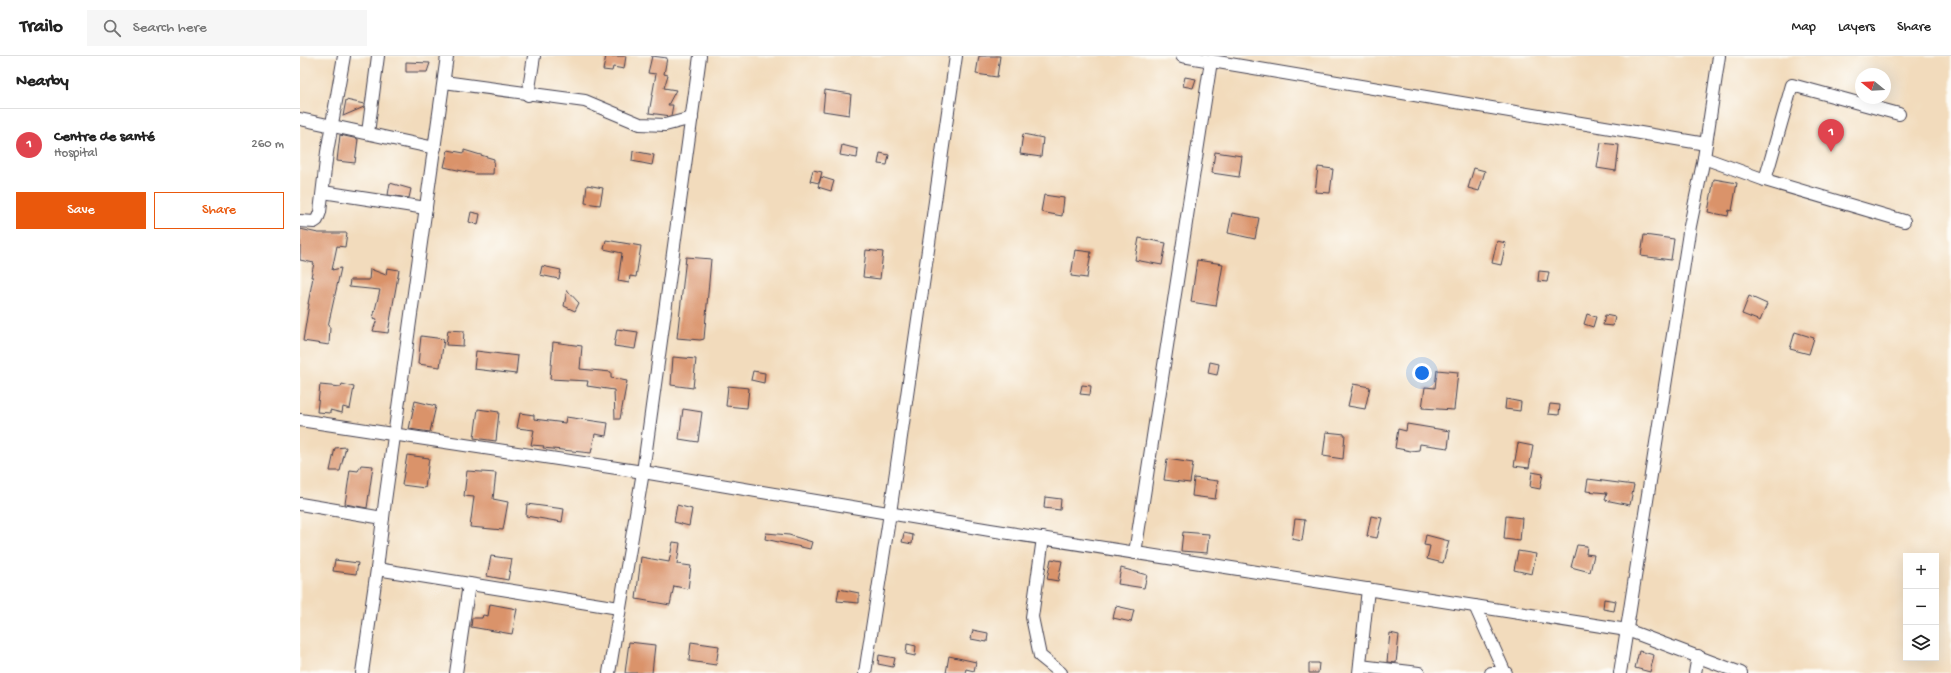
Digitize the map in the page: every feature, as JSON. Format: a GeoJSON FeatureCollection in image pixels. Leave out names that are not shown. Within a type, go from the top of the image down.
{"type":"FeatureCollection","features":[{"type":"Feature","properties":{"kind":"street"},"geometry":{"type":"LineString","coordinates":[[300,221],[314,222],[318,220],[344,56]]}},
{"type":"Feature","properties":{"kind":"street"},"geometry":{"type":"LineString","coordinates":[[368,133],[378,56]]}},
{"type":"Feature","properties":{"kind":"street"},"geometry":{"type":"LineString","coordinates":[[362,673],[447,56]]}},
{"type":"Feature","properties":{"kind":"street"},"geometry":{"type":"LineString","coordinates":[[528,95],[534,56]]}},
{"type":"Feature","properties":{"kind":"street"},"geometry":{"type":"LineString","coordinates":[[608,673],[643,472],[700,56]]}},
{"type":"Feature","properties":{"kind":"street"},"geometry":{"type":"LineString","coordinates":[[865,673],[890,513],[956,56]]}},
{"type":"Feature","properties":{"kind":"street"},"geometry":{"type":"LineString","coordinates":[[1182,56],[1706,144]]}},
{"type":"Feature","properties":{"kind":"street"},"geometry":{"type":"LineString","coordinates":[[1620,673],[1689,234],[1704,158],[1719,56]]}},
{"type":"Feature","properties":{"kind":"street"},"geometry":{"type":"LineString","coordinates":[[1135,552],[1211,61]]}},
{"type":"Feature","properties":{"kind":"street"},"geometry":{"type":"LineString","coordinates":[[444,82],[528,95],[585,101],[640,124],[665,125],[692,118]]}},
{"type":"Feature","properties":{"kind":"street"},"geometry":{"type":"LineString","coordinates":[[1765,180],[1792,84],[1899,114]]}},
{"type":"Feature","properties":{"kind":"street"},"geometry":{"type":"LineString","coordinates":[[300,119],[434,148]]}},
{"type":"Feature","properties":{"kind":"street"},"geometry":{"type":"LineString","coordinates":[[1704,158],[1765,180],[1904,221]]}},
{"type":"Feature","properties":{"kind":"street"},"geometry":{"type":"LineString","coordinates":[[323,192],[426,208]]}},
{"type":"Feature","properties":{"kind":"street"},"geometry":{"type":"LineString","coordinates":[[300,420],[643,472],[1043,538],[1627,630],[1741,673]]}},
{"type":"Feature","properties":{"kind":"street"},"geometry":{"type":"LineString","coordinates":[[300,504],[383,518]]}},
{"type":"Feature","properties":{"kind":"street"},"geometry":{"type":"LineString","coordinates":[[1043,538],[1032,617],[1040,656],[1061,673],[1064,673]]}},
{"type":"Feature","properties":{"kind":"street"},"geometry":{"type":"LineString","coordinates":[[377,569],[619,608]]}},
{"type":"Feature","properties":{"kind":"street"},"geometry":{"type":"LineString","coordinates":[[456,673],[469,584]]}},
{"type":"Feature","properties":{"kind":"street"},"geometry":{"type":"LineString","coordinates":[[1368,589],[1359,670],[1419,673]]}},
{"type":"Feature","properties":{"kind":"street"},"geometry":{"type":"LineString","coordinates":[[1475,606],[1505,673],[1491,673]]}},
{"type":"Feature","properties":{"kind":"street"},"geometry":{"type":"LineString","coordinates":[[1695,673],[1698,656]]}},
{"type":"Feature","properties":{"kind":"building"},"geometry":{"type":"Polygon","coordinates":[[[606,56],[626,56],[624,69],[613,67],[612,71],[603,70],[606,56]]]}},
{"type":"Feature","properties":{"kind":"building"},"geometry":{"type":"Polygon","coordinates":[[[652,56],[667,58],[664,74],[668,75],[664,88],[676,90],[668,105],[673,105],[671,116],[649,113],[656,74],[648,73],[652,56]]]}},
{"type":"Feature","properties":{"kind":"building"},"geometry":{"type":"Polygon","coordinates":[[[979,56],[1000,56],[997,77],[976,74],[979,56]]]}},
{"type":"Feature","properties":{"kind":"building"},"geometry":{"type":"Polygon","coordinates":[[[406,62],[430,63],[427,72],[406,72],[406,62]]]}},
{"type":"Feature","properties":{"kind":"building"},"geometry":{"type":"Polygon","coordinates":[[[1185,77],[1196,79],[1193,88],[1183,86],[1185,77]]]}},
{"type":"Feature","properties":{"kind":"building"},"geometry":{"type":"Polygon","coordinates":[[[825,90],[851,94],[849,115],[823,111],[825,90]]]}},
{"type":"Feature","properties":{"kind":"building"},"geometry":{"type":"Polygon","coordinates":[[[346,100],[364,104],[364,107],[343,116],[346,100]]]}},
{"type":"Feature","properties":{"kind":"building"},"geometry":{"type":"Polygon","coordinates":[[[1023,134],[1043,138],[1041,157],[1020,154],[1023,134]]]}},
{"type":"Feature","properties":{"kind":"building"},"geometry":{"type":"Polygon","coordinates":[[[340,135],[358,139],[355,163],[337,161],[340,135]]]}},
{"type":"Feature","properties":{"kind":"building"},"geometry":{"type":"Polygon","coordinates":[[[1601,143],[1619,145],[1616,171],[1597,168],[1601,143]]]}},
{"type":"Feature","properties":{"kind":"building"},"geometry":{"type":"Polygon","coordinates":[[[842,145],[858,149],[857,158],[840,155],[842,145]]]}},
{"type":"Feature","properties":{"kind":"building"},"geometry":{"type":"Polygon","coordinates":[[[448,150],[464,153],[464,150],[494,159],[493,174],[476,174],[444,167],[448,150]]]}},
{"type":"Feature","properties":{"kind":"building"},"geometry":{"type":"Polygon","coordinates":[[[633,151],[654,155],[652,165],[632,161],[633,151]]]}},
{"type":"Feature","properties":{"kind":"building"},"geometry":{"type":"Polygon","coordinates":[[[1215,152],[1242,156],[1239,177],[1212,173],[1215,152]]]}},
{"type":"Feature","properties":{"kind":"building"},"geometry":{"type":"Polygon","coordinates":[[[880,153],[889,155],[887,165],[878,164],[880,153]]]}},
{"type":"Feature","properties":{"kind":"building"},"geometry":{"type":"Polygon","coordinates":[[[1318,167],[1333,169],[1330,193],[1315,192],[1318,167]]]}},
{"type":"Feature","properties":{"kind":"building"},"geometry":{"type":"Polygon","coordinates":[[[1474,168],[1485,171],[1479,191],[1468,188],[1474,168]]]}},
{"type":"Feature","properties":{"kind":"building"},"geometry":{"type":"Polygon","coordinates":[[[813,170],[822,172],[819,183],[810,181],[813,170]]]}},
{"type":"Feature","properties":{"kind":"building"},"geometry":{"type":"Polygon","coordinates":[[[821,177],[834,181],[831,191],[818,187],[821,177]]]}},
{"type":"Feature","properties":{"kind":"building"},"geometry":{"type":"Polygon","coordinates":[[[1714,179],[1737,183],[1732,211],[1729,210],[1728,216],[1708,212],[1714,179]]]}},
{"type":"Feature","properties":{"kind":"building"},"geometry":{"type":"Polygon","coordinates":[[[390,183],[411,189],[409,198],[388,195],[390,183]]]}},
{"type":"Feature","properties":{"kind":"building"},"geometry":{"type":"Polygon","coordinates":[[[587,185],[603,188],[600,205],[585,203],[587,185]]]}},
{"type":"Feature","properties":{"kind":"building"},"geometry":{"type":"Polygon","coordinates":[[[1044,195],[1064,198],[1062,216],[1041,212],[1044,195]]]}},
{"type":"Feature","properties":{"kind":"building"},"geometry":{"type":"Polygon","coordinates":[[[471,212],[480,214],[478,225],[469,222],[471,212]]]}},
{"type":"Feature","properties":{"kind":"building"},"geometry":{"type":"Polygon","coordinates":[[[1232,213],[1259,218],[1255,239],[1228,233],[1232,213]]]}},
{"type":"Feature","properties":{"kind":"building"},"geometry":{"type":"Polygon","coordinates":[[[300,229],[318,233],[347,233],[345,247],[337,246],[332,270],[341,268],[328,326],[330,327],[329,345],[303,341],[314,263],[300,260],[300,229]]]}},
{"type":"Feature","properties":{"kind":"building"},"geometry":{"type":"Polygon","coordinates":[[[1644,235],[1674,239],[1671,260],[1641,256],[1644,235]]]}},
{"type":"Feature","properties":{"kind":"building"},"geometry":{"type":"Polygon","coordinates":[[[1139,238],[1166,243],[1162,265],[1135,260],[1139,238]]]}},
{"type":"Feature","properties":{"kind":"building"},"geometry":{"type":"Polygon","coordinates":[[[606,240],[641,246],[636,277],[630,276],[629,283],[618,281],[622,253],[604,249],[606,240]]]}},
{"type":"Feature","properties":{"kind":"building"},"geometry":{"type":"Polygon","coordinates":[[[1497,241],[1506,243],[1501,265],[1492,263],[1497,241]]]}},
{"type":"Feature","properties":{"kind":"building"},"geometry":{"type":"Polygon","coordinates":[[[866,250],[883,252],[880,279],[863,277],[866,250]]]}},
{"type":"Feature","properties":{"kind":"building"},"geometry":{"type":"Polygon","coordinates":[[[1075,250],[1091,252],[1087,278],[1071,276],[1075,250]]]}},
{"type":"Feature","properties":{"kind":"building"},"geometry":{"type":"Polygon","coordinates":[[[686,257],[711,259],[704,339],[700,340],[677,338],[686,257]]]}},
{"type":"Feature","properties":{"kind":"building"},"geometry":{"type":"Polygon","coordinates":[[[1197,260],[1223,264],[1216,306],[1191,302],[1197,260]]]}},
{"type":"Feature","properties":{"kind":"building"},"geometry":{"type":"Polygon","coordinates":[[[542,266],[561,270],[559,279],[540,275],[542,266]]]}},
{"type":"Feature","properties":{"kind":"building"},"geometry":{"type":"Polygon","coordinates":[[[387,268],[399,270],[388,333],[373,331],[377,319],[373,318],[380,290],[349,287],[350,280],[369,280],[370,269],[386,275],[387,268]]]}},
{"type":"Feature","properties":{"kind":"building"},"geometry":{"type":"Polygon","coordinates":[[[1539,271],[1549,272],[1547,282],[1538,281],[1539,271]]]}},
{"type":"Feature","properties":{"kind":"building"},"geometry":{"type":"Polygon","coordinates":[[[567,290],[579,303],[575,311],[564,306],[567,290]]]}},
{"type":"Feature","properties":{"kind":"building"},"geometry":{"type":"Polygon","coordinates":[[[1749,296],[1767,304],[1760,321],[1742,314],[1749,296]]]}},
{"type":"Feature","properties":{"kind":"building"},"geometry":{"type":"Polygon","coordinates":[[[1587,314],[1596,317],[1593,327],[1584,324],[1587,314]]]}},
{"type":"Feature","properties":{"kind":"building"},"geometry":{"type":"Polygon","coordinates":[[[1605,315],[1615,317],[1613,326],[1603,325],[1605,315]]]}},
{"type":"Feature","properties":{"kind":"building"},"geometry":{"type":"Polygon","coordinates":[[[617,329],[638,332],[635,349],[614,346],[617,329]]]}},
{"type":"Feature","properties":{"kind":"building"},"geometry":{"type":"Polygon","coordinates":[[[448,330],[464,331],[463,346],[446,345],[448,330]]]}},
{"type":"Feature","properties":{"kind":"building"},"geometry":{"type":"Polygon","coordinates":[[[1795,332],[1814,338],[1809,354],[1790,349],[1795,332]]]}},
{"type":"Feature","properties":{"kind":"building"},"geometry":{"type":"Polygon","coordinates":[[[421,336],[444,339],[440,367],[418,364],[421,336]]]}},
{"type":"Feature","properties":{"kind":"building"},"geometry":{"type":"Polygon","coordinates":[[[553,342],[582,346],[580,369],[611,372],[611,378],[627,381],[620,419],[615,419],[614,390],[587,386],[588,381],[550,379],[553,342]]]}},
{"type":"Feature","properties":{"kind":"building"},"geometry":{"type":"Polygon","coordinates":[[[476,351],[518,356],[516,374],[474,369],[476,351]]]}},
{"type":"Feature","properties":{"kind":"building"},"geometry":{"type":"Polygon","coordinates":[[[673,357],[696,359],[693,388],[671,385],[673,357]]]}},
{"type":"Feature","properties":{"kind":"building"},"geometry":{"type":"Polygon","coordinates":[[[1210,362],[1219,364],[1217,375],[1208,373],[1210,362]]]}},
{"type":"Feature","properties":{"kind":"building"},"geometry":{"type":"Polygon","coordinates":[[[1437,370],[1458,372],[1454,410],[1422,408],[1425,387],[1435,388],[1437,370]]]}},
{"type":"Feature","properties":{"kind":"building"},"geometry":{"type":"Polygon","coordinates":[[[753,371],[765,373],[764,383],[751,380],[753,371]]]}},
{"type":"Feature","properties":{"kind":"building"},"geometry":{"type":"Polygon","coordinates":[[[342,384],[354,387],[350,409],[343,407],[342,413],[330,410],[330,413],[317,412],[320,385],[341,387],[342,384]]]}},
{"type":"Feature","properties":{"kind":"building"},"geometry":{"type":"Polygon","coordinates":[[[1353,384],[1370,387],[1365,409],[1348,406],[1353,384]]]}},
{"type":"Feature","properties":{"kind":"building"},"geometry":{"type":"Polygon","coordinates":[[[1082,385],[1091,386],[1090,395],[1080,394],[1082,385]]]}},
{"type":"Feature","properties":{"kind":"building"},"geometry":{"type":"Polygon","coordinates":[[[728,386],[749,388],[747,408],[726,406],[728,386]]]}},
{"type":"Feature","properties":{"kind":"building"},"geometry":{"type":"Polygon","coordinates":[[[1506,399],[1521,402],[1520,411],[1505,409],[1506,399]]]}},
{"type":"Feature","properties":{"kind":"building"},"geometry":{"type":"Polygon","coordinates":[[[415,401],[436,406],[430,432],[409,429],[415,401]]]}},
{"type":"Feature","properties":{"kind":"building"},"geometry":{"type":"Polygon","coordinates":[[[1550,404],[1560,405],[1559,415],[1548,414],[1550,404]]]}},
{"type":"Feature","properties":{"kind":"building"},"geometry":{"type":"Polygon","coordinates":[[[478,409],[499,412],[496,441],[474,438],[478,409]]]}},
{"type":"Feature","properties":{"kind":"building"},"geometry":{"type":"Polygon","coordinates":[[[683,409],[702,412],[698,442],[679,439],[683,409]]]}},
{"type":"Feature","properties":{"kind":"building"},"geometry":{"type":"Polygon","coordinates":[[[520,413],[534,415],[534,419],[565,423],[566,417],[608,423],[606,436],[595,434],[591,453],[543,448],[544,446],[531,445],[534,430],[517,428],[520,413]]]}},
{"type":"Feature","properties":{"kind":"building"},"geometry":{"type":"Polygon","coordinates":[[[1407,424],[1450,431],[1448,448],[1420,444],[1419,450],[1411,451],[1395,448],[1398,429],[1406,431],[1407,424]]]}},
{"type":"Feature","properties":{"kind":"building"},"geometry":{"type":"Polygon","coordinates":[[[1326,432],[1345,434],[1343,459],[1323,456],[1326,432]]]}},
{"type":"Feature","properties":{"kind":"building"},"geometry":{"type":"Polygon","coordinates":[[[1518,443],[1533,446],[1529,468],[1514,466],[1518,443]]]}},
{"type":"Feature","properties":{"kind":"building"},"geometry":{"type":"Polygon","coordinates":[[[346,447],[340,471],[330,471],[335,448],[346,447]]]}},
{"type":"Feature","properties":{"kind":"building"},"geometry":{"type":"Polygon","coordinates":[[[407,455],[429,458],[425,488],[402,485],[407,455]]]}},
{"type":"Feature","properties":{"kind":"building"},"geometry":{"type":"Polygon","coordinates":[[[1167,459],[1193,463],[1190,483],[1164,480],[1167,459]]]}},
{"type":"Feature","properties":{"kind":"building"},"geometry":{"type":"Polygon","coordinates":[[[361,465],[373,466],[367,508],[345,504],[350,470],[358,471],[361,465]]]}},
{"type":"Feature","properties":{"kind":"building"},"geometry":{"type":"Polygon","coordinates":[[[467,471],[496,473],[493,499],[508,502],[503,530],[470,527],[474,497],[464,496],[467,471]]]}},
{"type":"Feature","properties":{"kind":"building"},"geometry":{"type":"Polygon","coordinates":[[[1532,472],[1543,474],[1540,489],[1530,487],[1532,472]]]}},
{"type":"Feature","properties":{"kind":"building"},"geometry":{"type":"Polygon","coordinates":[[[1194,478],[1218,481],[1215,499],[1192,496],[1194,478]]]}},
{"type":"Feature","properties":{"kind":"building"},"geometry":{"type":"Polygon","coordinates":[[[1588,479],[1634,485],[1630,505],[1605,500],[1607,493],[1586,491],[1588,479]]]}},
{"type":"Feature","properties":{"kind":"building"},"geometry":{"type":"Polygon","coordinates":[[[1045,497],[1061,499],[1060,510],[1044,508],[1045,497]]]}},
{"type":"Feature","properties":{"kind":"building"},"geometry":{"type":"Polygon","coordinates":[[[527,504],[564,509],[562,522],[526,516],[527,504]]]}},
{"type":"Feature","properties":{"kind":"building"},"geometry":{"type":"Polygon","coordinates":[[[677,505],[692,509],[689,526],[674,522],[677,505]]]}},
{"type":"Feature","properties":{"kind":"building"},"geometry":{"type":"Polygon","coordinates":[[[1371,516],[1382,518],[1377,538],[1367,536],[1371,516]]]}},
{"type":"Feature","properties":{"kind":"building"},"geometry":{"type":"Polygon","coordinates":[[[1506,516],[1522,518],[1520,541],[1504,539],[1506,516]]]}},
{"type":"Feature","properties":{"kind":"building"},"geometry":{"type":"Polygon","coordinates":[[[1295,519],[1305,520],[1302,541],[1292,539],[1295,519]]]}},
{"type":"Feature","properties":{"kind":"building"},"geometry":{"type":"Polygon","coordinates":[[[1183,532],[1209,534],[1207,553],[1181,551],[1183,532]]]}},
{"type":"Feature","properties":{"kind":"building"},"geometry":{"type":"Polygon","coordinates":[[[766,533],[789,535],[812,542],[810,549],[765,539],[766,533]]]}},
{"type":"Feature","properties":{"kind":"building"},"geometry":{"type":"Polygon","coordinates":[[[904,533],[913,535],[912,544],[902,542],[904,533]]]}},
{"type":"Feature","properties":{"kind":"building"},"geometry":{"type":"Polygon","coordinates":[[[1426,535],[1449,541],[1443,563],[1427,559],[1430,546],[1424,545],[1426,535]]]}},
{"type":"Feature","properties":{"kind":"building"},"geometry":{"type":"Polygon","coordinates":[[[673,542],[680,543],[677,564],[691,566],[688,589],[674,586],[670,605],[636,599],[641,557],[669,562],[673,542]]]}},
{"type":"Feature","properties":{"kind":"building"},"geometry":{"type":"Polygon","coordinates":[[[1577,545],[1587,546],[1586,554],[1594,555],[1590,572],[1571,567],[1577,545]]]}},
{"type":"Feature","properties":{"kind":"building"},"geometry":{"type":"Polygon","coordinates":[[[1518,551],[1536,554],[1532,574],[1514,570],[1518,551]]]}},
{"type":"Feature","properties":{"kind":"building"},"geometry":{"type":"Polygon","coordinates":[[[491,556],[512,559],[508,580],[487,576],[491,556]]]}},
{"type":"Feature","properties":{"kind":"building"},"geometry":{"type":"Polygon","coordinates":[[[1051,559],[1062,561],[1058,581],[1047,579],[1051,559]]]}},
{"type":"Feature","properties":{"kind":"building"},"geometry":{"type":"Polygon","coordinates":[[[335,560],[358,563],[356,574],[333,571],[335,560]]]}},
{"type":"Feature","properties":{"kind":"building"},"geometry":{"type":"Polygon","coordinates":[[[1121,568],[1147,575],[1144,588],[1118,584],[1121,568]]]}},
{"type":"Feature","properties":{"kind":"building"},"geometry":{"type":"Polygon","coordinates":[[[839,589],[859,593],[859,603],[837,601],[839,589]]]}},
{"type":"Feature","properties":{"kind":"building"},"geometry":{"type":"Polygon","coordinates":[[[1604,599],[1616,601],[1614,611],[1603,609],[1604,599]]]}},
{"type":"Feature","properties":{"kind":"building"},"geometry":{"type":"Polygon","coordinates":[[[490,604],[517,609],[512,634],[471,627],[472,618],[482,618],[483,615],[488,616],[490,604]]]}},
{"type":"Feature","properties":{"kind":"building"},"geometry":{"type":"Polygon","coordinates":[[[1116,606],[1134,610],[1131,622],[1113,618],[1116,606]]]}},
{"type":"Feature","properties":{"kind":"building"},"geometry":{"type":"Polygon","coordinates":[[[973,630],[988,633],[987,642],[971,639],[973,630]]]}},
{"type":"Feature","properties":{"kind":"building"},"geometry":{"type":"Polygon","coordinates":[[[1390,633],[1399,635],[1396,663],[1387,662],[1390,633]]]}},
{"type":"Feature","properties":{"kind":"building"},"geometry":{"type":"Polygon","coordinates":[[[629,642],[655,645],[652,673],[625,673],[629,642]]]}},
{"type":"Feature","properties":{"kind":"building"},"geometry":{"type":"Polygon","coordinates":[[[691,642],[719,646],[716,665],[689,661],[691,642]]]}},
{"type":"Feature","properties":{"kind":"building"},"geometry":{"type":"Polygon","coordinates":[[[907,644],[916,646],[915,656],[906,654],[907,644]]]}},
{"type":"Feature","properties":{"kind":"building"},"geometry":{"type":"Polygon","coordinates":[[[1639,651],[1654,655],[1650,672],[1635,668],[1639,651]]]}},
{"type":"Feature","properties":{"kind":"building"},"geometry":{"type":"Polygon","coordinates":[[[879,655],[895,658],[893,667],[878,664],[879,655]]]}},
{"type":"Feature","properties":{"kind":"building"},"geometry":{"type":"Polygon","coordinates":[[[949,656],[976,662],[974,671],[966,669],[965,673],[946,673],[949,656]]]}},
{"type":"Feature","properties":{"kind":"building"},"geometry":{"type":"Polygon","coordinates":[[[1309,663],[1319,663],[1318,673],[1309,673],[1309,663]]]}},
{"type":"Feature","properties":{"kind":"place","name":"Centre de santé"},"geometry":{"type":"Point","coordinates":[1831,152]}}]}
